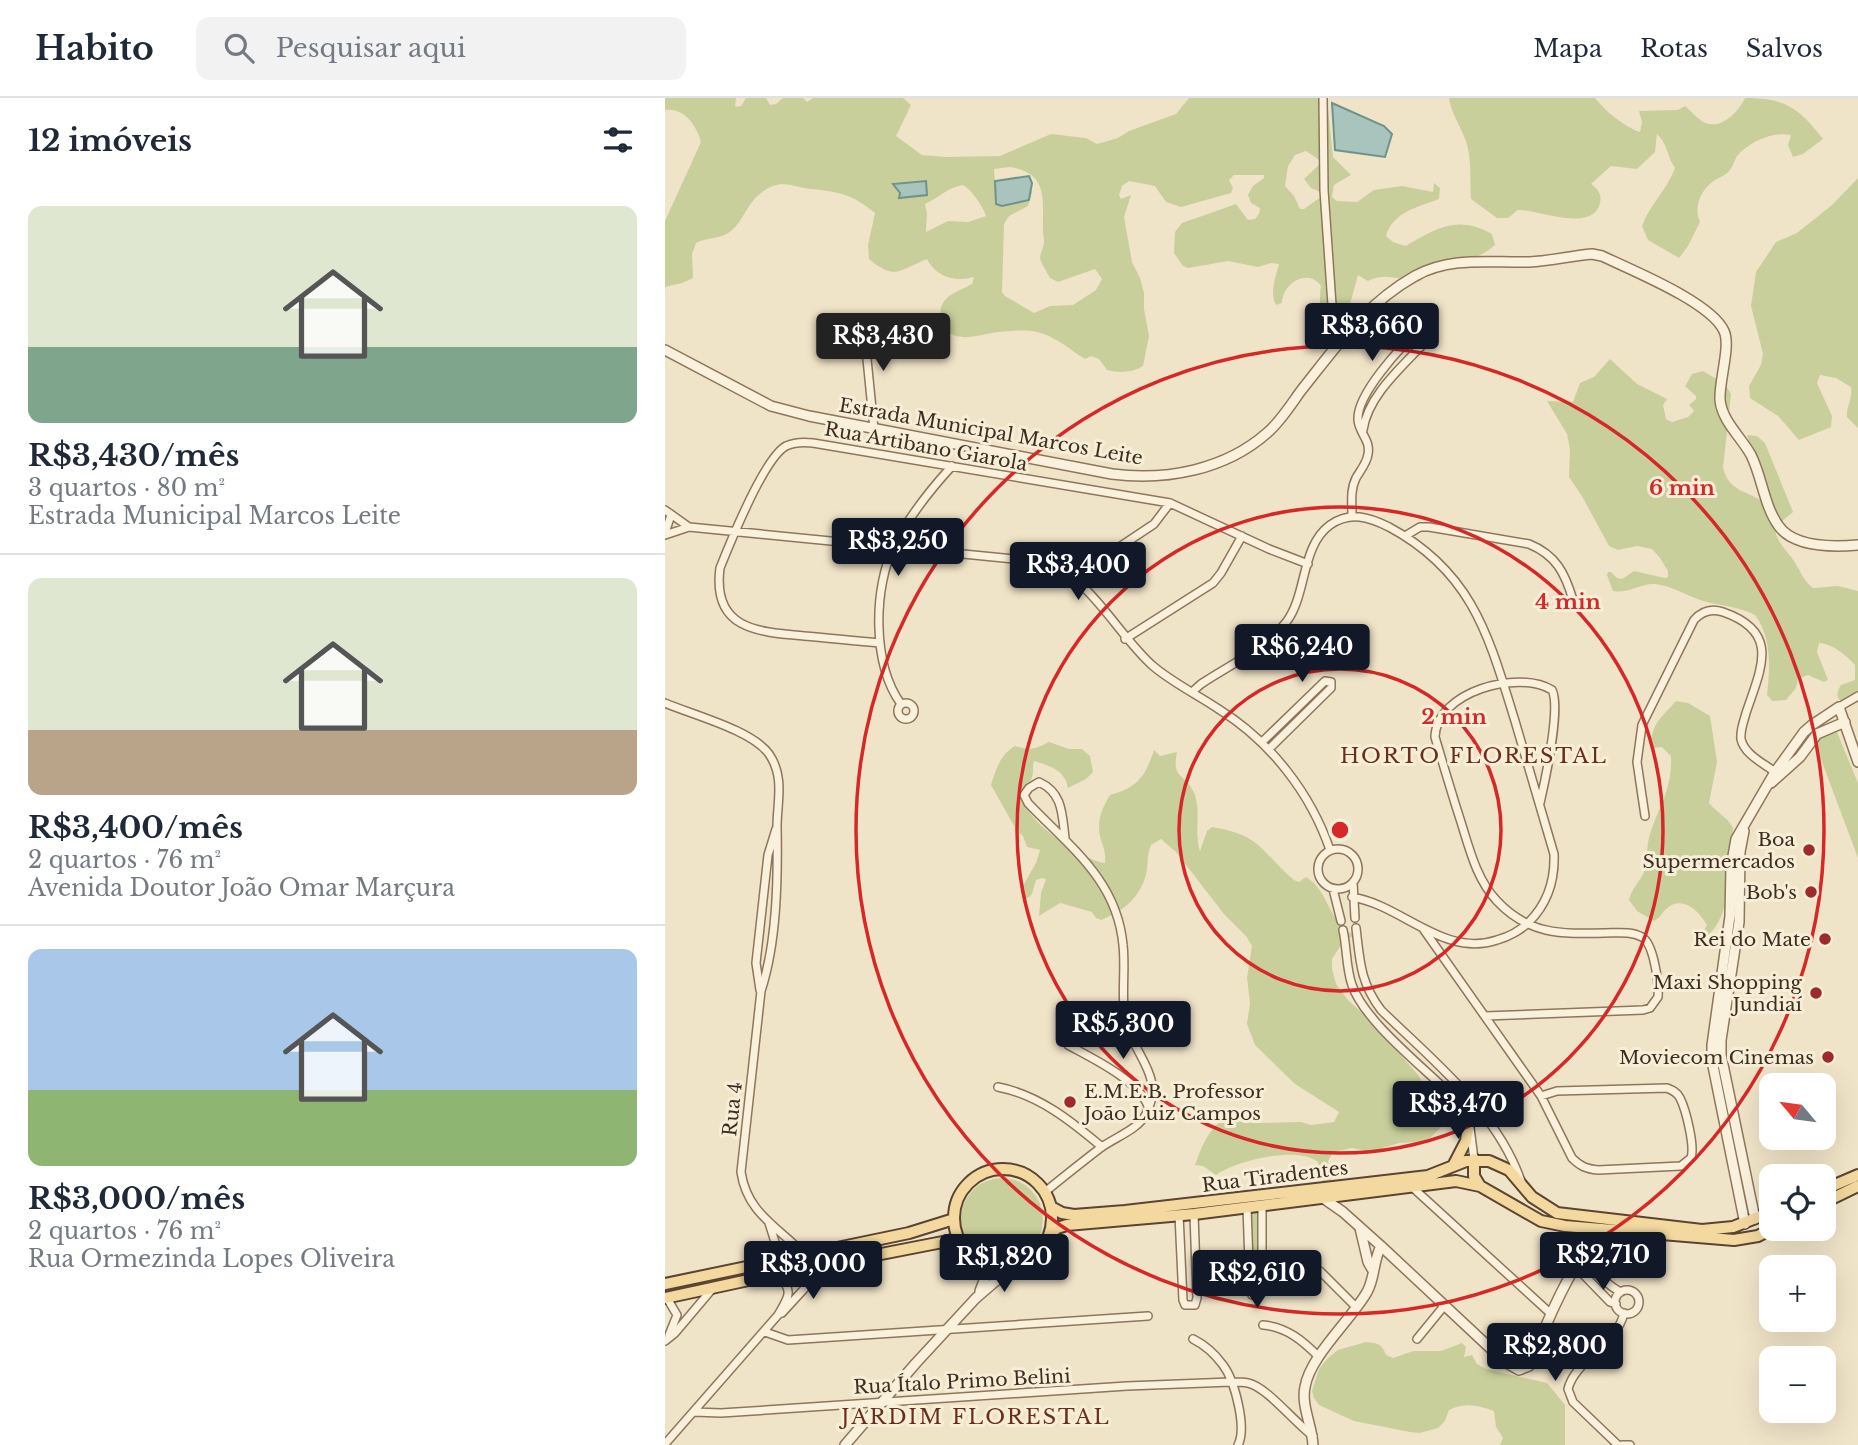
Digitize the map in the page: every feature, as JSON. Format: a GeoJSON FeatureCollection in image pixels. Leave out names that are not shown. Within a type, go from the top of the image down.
{"type":"FeatureCollection","features":[{"type":"Feature","properties":{"kind":"main road"},"geometry":{"type":"LineString","coordinates":[[1453,1166],[1466,1141],[1469,1120]]}},
{"type":"Feature","properties":{"kind":"main road"},"geometry":{"type":"LineString","coordinates":[[1480,1186],[1474,1176],[1474,1159],[1501,1166],[1523,1185],[1531,1198],[1566,1215],[1702,1230],[1722,1229],[1759,1220]]}},
{"type":"Feature","properties":{"kind":"main road","name":"Rua Tiradentes"},"geometry":{"type":"LineString","coordinates":[[1051,1207],[1074,1215],[1125,1212],[1428,1176],[1474,1159]]}},
{"type":"Feature","properties":{"kind":"main road"},"geometry":{"type":"LineString","coordinates":[[1005,1169],[1021,1172],[1034,1180],[1045,1192],[1051,1207],[1049,1235],[1035,1256],[1012,1267],[983,1263],[964,1249],[958,1239],[954,1219],[956,1203],[963,1189],[975,1178],[989,1171],[1005,1169]]}},
{"type":"Feature","properties":{"kind":"main road"},"geometry":{"type":"LineString","coordinates":[[1836,1184],[1858,1175]]}},
{"type":"Feature","properties":{"kind":"main road","name":"Rua Tiradentes"},"geometry":{"type":"LineString","coordinates":[[1049,1235],[1057,1228],[1067,1225],[1194,1214],[1456,1181],[1480,1186],[1541,1221],[1565,1226],[1734,1240],[1758,1236]]}},
{"type":"Feature","properties":{"kind":"main road"},"geometry":{"type":"LineString","coordinates":[[1497,1194],[1507,1198],[1516,1197],[1523,1185]]}},
{"type":"Feature","properties":{"kind":"main road"},"geometry":{"type":"LineString","coordinates":[[1836,1197],[1858,1186]]}},
{"type":"Feature","properties":{"kind":"main road"},"geometry":{"type":"LineString","coordinates":[[665,1284],[909,1233],[954,1219]]}},
{"type":"Feature","properties":{"kind":"main road"},"geometry":{"type":"LineString","coordinates":[[1749,1224],[1758,1236]]}},
{"type":"Feature","properties":{"kind":"main road"},"geometry":{"type":"LineString","coordinates":[[1734,1240],[1749,1224]]}},
{"type":"Feature","properties":{"kind":"main road"},"geometry":{"type":"LineString","coordinates":[[666,1298],[958,1239]]}},
{"type":"Feature","properties":{"kind":"street"},"geometry":{"type":"LineString","coordinates":[[1323,98],[1324,190],[1335,348]]}},
{"type":"Feature","properties":{"kind":"street","name":"Estrada Municipal Marcos Leite"},"geometry":{"type":"LineString","coordinates":[[665,350],[771,406],[809,416],[1112,474],[1150,477],[1185,473],[1220,461],[1266,434],[1371,306],[1416,275],[1454,262],[1532,262],[1592,254],[1602,256],[1679,292],[1721,325],[1726,338],[1720,402],[1726,419],[1757,467],[1777,525],[1786,534],[1799,540],[1841,546],[1858,545]]}},
{"type":"Feature","properties":{"kind":"street"},"geometry":{"type":"LineString","coordinates":[[863,320],[874,429]]}},
{"type":"Feature","properties":{"kind":"street"},"geometry":{"type":"LineString","coordinates":[[1352,516],[1352,493],[1368,456],[1369,445],[1358,425],[1359,407],[1404,346],[1419,332],[1424,333],[1427,336],[1426,341],[1412,353],[1368,412],[1363,430]]}},
{"type":"Feature","properties":{"kind":"street"},"geometry":{"type":"LineString","coordinates":[[1359,407],[1368,412]]}},
{"type":"Feature","properties":{"kind":"street","name":"Rua Artibano Giarola"},"geometry":{"type":"LineString","coordinates":[[880,643],[753,630],[729,614],[721,600],[718,584],[720,568],[736,530],[774,457],[784,447],[798,442],[1170,503],[1308,564]]}},
{"type":"Feature","properties":{"kind":"street"},"geometry":{"type":"LineString","coordinates":[[901,704],[888,680],[880,643],[882,589],[894,547],[924,499],[952,466]]}},
{"type":"Feature","properties":{"kind":"street"},"geometry":{"type":"LineString","coordinates":[[1073,578],[1154,524],[1170,503]]}},
{"type":"Feature","properties":{"kind":"street"},"geometry":{"type":"LineString","coordinates":[[689,527],[668,513],[665,534],[689,527],[736,530],[1039,563],[1056,569],[1073,578],[1087,591],[1125,639],[1153,666],[1222,711],[1269,749],[1308,803],[1330,850]]}},
{"type":"Feature","properties":{"kind":"street"},"geometry":{"type":"LineString","coordinates":[[1192,692],[1278,631],[1296,603],[1318,539],[1326,528],[1337,521],[1352,516],[1374,519],[1405,536],[1448,570],[1467,595],[1489,639],[1554,854],[1555,869],[1544,902],[1526,925],[1506,937],[1485,944],[1459,942],[1424,929],[1371,900],[1352,897]]}},
{"type":"Feature","properties":{"kind":"street"},"geometry":{"type":"LineString","coordinates":[[1405,536],[1412,530],[1429,527],[1529,544],[1542,549],[1559,564],[1573,600]]}},
{"type":"Feature","properties":{"kind":"street"},"geometry":{"type":"LineString","coordinates":[[1125,639],[1213,583],[1242,536]]}},
{"type":"Feature","properties":{"kind":"street"},"geometry":{"type":"LineString","coordinates":[[1645,816],[1637,762],[1642,725],[1694,620],[1706,611],[1717,610],[1735,616],[1757,634],[1762,645],[1763,664],[1743,723],[1741,741],[1746,749],[1775,772]]}},
{"type":"Feature","properties":{"kind":"street"},"geometry":{"type":"LineString","coordinates":[[1262,742],[1325,681],[1331,682],[1331,688],[1269,749]]}},
{"type":"Feature","properties":{"kind":"street"},"geometry":{"type":"LineString","coordinates":[[1485,1016],[1643,1010],[1650,1008],[1658,997],[1654,959],[1649,945],[1642,937],[1627,933],[1573,934],[1526,925],[1498,902],[1479,875],[1435,737],[1437,723],[1450,707],[1477,690],[1503,683],[1539,684],[1552,690],[1555,696],[1547,772],[1539,804]]}},
{"type":"Feature","properties":{"kind":"street"},"geometry":{"type":"LineString","coordinates":[[1749,1224],[1712,1061],[1713,1032],[1730,916],[1731,867],[1736,839],[1775,772],[1804,732],[1812,724],[1858,696]]}},
{"type":"Feature","properties":{"kind":"street","name":"Rua 4"},"geometry":{"type":"LineString","coordinates":[[665,703],[745,734],[769,753],[778,772],[779,855],[773,921],[767,972],[761,991],[741,1172],[748,1198],[769,1222],[804,1254]]}},
{"type":"Feature","properties":{"kind":"street"},"geometry":{"type":"LineString","coordinates":[[1839,707],[1858,762]]}},
{"type":"Feature","properties":{"kind":"street"},"geometry":{"type":"LineString","coordinates":[[1767,787],[1800,757],[1817,734],[1845,722]]}},
{"type":"Feature","properties":{"kind":"street"},"geometry":{"type":"LineString","coordinates":[[1804,732],[1808,738],[1807,748]]}},
{"type":"Feature","properties":{"kind":"street"},"geometry":{"type":"LineString","coordinates":[[1045,1192],[1142,1119],[1153,1097],[1153,1084],[1128,1029],[1125,1015],[1123,943],[1118,918],[1099,880],[1082,855],[1028,803],[1024,795],[1033,784],[1039,782],[1046,785],[1057,796],[1065,838]]}},
{"type":"Feature","properties":{"kind":"street"},"geometry":{"type":"LineString","coordinates":[[1746,822],[1740,852],[1739,922],[1721,1055],[1749,1224]]}},
{"type":"Feature","properties":{"kind":"street","name":"Rua 4"},"geometry":{"type":"LineString","coordinates":[[761,991],[756,971],[768,855],[777,825]]}},
{"type":"Feature","properties":{"kind":"street"},"geometry":{"type":"LineString","coordinates":[[1353,882],[1341,889],[1333,889],[1323,882],[1318,871],[1321,859],[1330,850],[1339,849],[1354,857],[1358,865],[1352,897],[1355,918]]}},
{"type":"Feature","properties":{"kind":"street"},"geometry":{"type":"LineString","coordinates":[[1730,893],[1740,867]]}},
{"type":"Feature","properties":{"kind":"street"},"geometry":{"type":"LineString","coordinates":[[1333,889],[1341,921]]}},
{"type":"Feature","properties":{"kind":"street"},"geometry":{"type":"LineString","coordinates":[[761,920],[773,921]]}},
{"type":"Feature","properties":{"kind":"street"},"geometry":{"type":"LineString","coordinates":[[1356,928],[1362,978],[1370,996],[1488,1119],[1509,1151],[1523,1185]]}},
{"type":"Feature","properties":{"kind":"street"},"geometry":{"type":"LineString","coordinates":[[1424,929],[1541,1096],[1572,1158],[1587,1169],[1681,1166],[1691,1158],[1692,1143],[1680,1097],[1673,1090],[1557,1091],[1541,1096]]}},
{"type":"Feature","properties":{"kind":"street"},"geometry":{"type":"LineString","coordinates":[[1343,930],[1352,984],[1361,1003],[1374,1020],[1454,1098],[1469,1120],[1474,1159]]}},
{"type":"Feature","properties":{"kind":"street"},"geometry":{"type":"LineString","coordinates":[[759,945],[770,947]]}},
{"type":"Feature","properties":{"kind":"street"},"geometry":{"type":"LineString","coordinates":[[1722,967],[1727,958],[1735,953]]}},
{"type":"Feature","properties":{"kind":"street"},"geometry":{"type":"LineString","coordinates":[[1713,1032],[1714,1042],[1721,1055]]}},
{"type":"Feature","properties":{"kind":"street"},"geometry":{"type":"LineString","coordinates":[[1068,1045],[1109,1068],[1145,1097],[1149,1106]]}},
{"type":"Feature","properties":{"kind":"street"},"geometry":{"type":"LineString","coordinates":[[998,1087],[1027,1096],[1049,1107],[1102,1147]]}},
{"type":"Feature","properties":{"kind":"street"},"geometry":{"type":"LineString","coordinates":[[1469,1120],[1480,1117],[1488,1119]]}},
{"type":"Feature","properties":{"kind":"street"},"geometry":{"type":"LineString","coordinates":[[1411,1186],[1549,1313]]}},
{"type":"Feature","properties":{"kind":"street"},"geometry":{"type":"LineString","coordinates":[[1343,1212],[1345,1195]]}},
{"type":"Feature","properties":{"kind":"street"},"geometry":{"type":"LineString","coordinates":[[1323,1198],[1359,1226],[1505,1363],[1519,1370],[1533,1362],[1549,1313],[1597,1229]]}},
{"type":"Feature","properties":{"kind":"street"},"geometry":{"type":"LineString","coordinates":[[1247,1207],[1250,1291],[1257,1296],[1262,1285],[1262,1206]]}},
{"type":"Feature","properties":{"kind":"street"},"geometry":{"type":"LineString","coordinates":[[1179,1215],[1183,1300],[1185,1305],[1195,1305],[1194,1214]]}},
{"type":"Feature","properties":{"kind":"street"},"geometry":{"type":"LineString","coordinates":[[769,1222],[775,1241],[773,1261]]}},
{"type":"Feature","properties":{"kind":"street"},"geometry":{"type":"LineString","coordinates":[[1359,1226],[1368,1262],[1373,1269]]}},
{"type":"Feature","properties":{"kind":"street"},"geometry":{"type":"LineString","coordinates":[[1313,1441],[1304,1397],[1305,1385],[1319,1357],[1370,1284],[1381,1246]]}},
{"type":"Feature","properties":{"kind":"street"},"geometry":{"type":"LineString","coordinates":[[1577,1262],[1585,1263],[1605,1284],[1621,1292]]}},
{"type":"Feature","properties":{"kind":"street"},"geometry":{"type":"LineString","coordinates":[[1577,1262],[1580,1271],[1610,1302],[1616,1304]]}},
{"type":"Feature","properties":{"kind":"street"},"geometry":{"type":"LineString","coordinates":[[976,1298],[984,1284],[983,1263]]}},
{"type":"Feature","properties":{"kind":"street"},"geometry":{"type":"LineString","coordinates":[[778,1315],[788,1308],[827,1264]]}},
{"type":"Feature","properties":{"kind":"street"},"geometry":{"type":"LineString","coordinates":[[1306,1265],[1320,1271],[1356,1307]]}},
{"type":"Feature","properties":{"kind":"street"},"geometry":{"type":"LineString","coordinates":[[846,1445],[946,1330],[976,1298],[1012,1267]]}},
{"type":"Feature","properties":{"kind":"street"},"geometry":{"type":"LineString","coordinates":[[665,1444],[778,1315],[789,1296],[789,1290],[778,1274]]}},
{"type":"Feature","properties":{"kind":"street"},"geometry":{"type":"LineString","coordinates":[[666,1340],[713,1288]]}},
{"type":"Feature","properties":{"kind":"street"},"geometry":{"type":"LineString","coordinates":[[1621,1292],[1633,1292],[1639,1300],[1636,1309],[1631,1313],[1618,1310],[1616,1297],[1621,1292]]}},
{"type":"Feature","properties":{"kind":"street"},"geometry":{"type":"LineString","coordinates":[[666,1298],[677,1315],[666,1340]]}},
{"type":"Feature","properties":{"kind":"street"},"geometry":{"type":"LineString","coordinates":[[1417,1339],[1444,1306]]}},
{"type":"Feature","properties":{"kind":"street"},"geometry":{"type":"LineString","coordinates":[[1624,1313],[1618,1330],[1573,1378],[1569,1389],[1573,1402],[1620,1445],[1630,1445]]}},
{"type":"Feature","properties":{"kind":"street"},"geometry":{"type":"LineString","coordinates":[[765,1332],[788,1340],[1149,1316]]}},
{"type":"Feature","properties":{"kind":"street"},"geometry":{"type":"LineString","coordinates":[[1263,1325],[1277,1326],[1289,1332],[1319,1357]]}},
{"type":"Feature","properties":{"kind":"street"},"geometry":{"type":"LineString","coordinates":[[1193,1339],[1205,1345],[1224,1366],[1231,1382],[1243,1431],[1238,1445]]}},
{"type":"Feature","properties":{"kind":"street","name":"Rua Ítalo Primo Belini"},"geometry":{"type":"LineString","coordinates":[[694,1412],[721,1413],[1127,1386],[1231,1382],[1249,1383],[1265,1392],[1313,1441]]}},
{"type":"Feature","properties":{"kind":"green space"},"geometry":{"type":"Polygon","coordinates":[[[665,98],[736,98],[735,107],[741,106],[746,98],[766,98],[770,105],[783,98],[803,98],[807,102],[813,98],[903,98],[911,105],[896,136],[922,155],[946,157],[1000,156],[1051,134],[1086,138],[1097,144],[1176,114],[1189,98],[1327,98],[1333,157],[1351,175],[1334,185],[1332,197],[1337,201],[1357,202],[1374,190],[1402,186],[1433,192],[1434,183],[1440,188],[1439,199],[1400,216],[1389,228],[1386,236],[1405,246],[1437,229],[1468,225],[1492,234],[1495,245],[1477,257],[1437,271],[1419,282],[1387,277],[1368,281],[1358,275],[1348,311],[1344,313],[1335,311],[1328,314],[1322,308],[1321,286],[1316,280],[1309,278],[1291,284],[1282,303],[1276,305],[1273,290],[1279,264],[1271,263],[1258,267],[1228,261],[1188,268],[1183,266],[1174,253],[1175,232],[1182,223],[1236,204],[1248,220],[1255,219],[1260,208],[1251,203],[1248,195],[1264,175],[1234,175],[1229,180],[1233,188],[1231,193],[1181,207],[1166,202],[1155,186],[1129,181],[1122,186],[1119,195],[1121,199],[1131,195],[1124,217],[1132,262],[1144,293],[1149,336],[1143,366],[1130,371],[1112,371],[1107,370],[1099,359],[1091,356],[1085,359],[1056,340],[1037,332],[999,332],[973,337],[949,333],[941,316],[943,304],[950,296],[972,284],[974,277],[947,277],[936,271],[927,259],[904,270],[892,272],[878,266],[869,259],[868,245],[875,213],[852,198],[830,191],[783,184],[765,190],[754,199],[731,231],[696,243],[692,254],[693,278],[665,287],[665,221],[701,142],[689,119],[678,111],[665,110],[665,98]],[[1306,151],[1295,155],[1288,166],[1285,186],[1300,209],[1325,194],[1311,188],[1304,179],[1322,162],[1306,151]],[[1010,167],[994,169],[995,183],[1026,187],[1032,192],[1028,206],[1009,216],[1004,224],[1002,292],[1005,296],[1034,313],[1050,306],[1073,305],[1096,290],[1102,279],[1095,269],[1058,282],[1050,278],[1040,258],[1044,242],[1043,199],[1038,182],[1023,171],[1010,167]],[[963,185],[925,204],[926,232],[948,221],[968,222],[986,216],[970,190],[963,185]]]}},
{"type":"Feature","properties":{"kind":"green space"},"geometry":{"type":"Polygon","coordinates":[[[1449,98],[1595,98],[1616,118],[1640,132],[1642,122],[1639,111],[1678,110],[1685,106],[1703,122],[1716,124],[1728,119],[1745,98],[1759,98],[1781,103],[1799,112],[1823,139],[1803,154],[1793,157],[1788,145],[1791,135],[1784,134],[1769,136],[1742,151],[1732,168],[1702,193],[1697,210],[1700,222],[1679,258],[1648,240],[1642,226],[1675,168],[1657,134],[1655,152],[1637,169],[1611,166],[1591,184],[1599,192],[1600,203],[1595,212],[1587,217],[1563,218],[1518,210],[1508,218],[1497,218],[1471,199],[1467,145],[1449,98]]]}},
{"type":"Feature","properties":{"kind":"green space"},"geometry":{"type":"Polygon","coordinates":[[[1858,178],[1858,428],[1847,417],[1851,387],[1836,378],[1820,375],[1817,383],[1832,416],[1831,427],[1799,440],[1778,416],[1750,398],[1749,386],[1761,365],[1763,354],[1751,306],[1756,272],[1776,242],[1797,233],[1832,205],[1858,178]]]}},
{"type":"Feature","properties":{"kind":"green space"},"geometry":{"type":"Polygon","coordinates":[[[1610,359],[1637,384],[1667,399],[1663,405],[1666,419],[1672,422],[1688,417],[1694,411],[1689,405],[1696,396],[1685,386],[1692,374],[1703,371],[1725,384],[1731,394],[1723,468],[1726,476],[1735,487],[1763,502],[1765,492],[1762,465],[1750,446],[1747,435],[1757,436],[1765,443],[1793,512],[1775,527],[1779,541],[1813,588],[1838,586],[1858,591],[1858,692],[1842,702],[1838,698],[1841,685],[1855,680],[1855,665],[1839,651],[1819,643],[1817,652],[1828,680],[1824,682],[1808,675],[1798,679],[1796,688],[1786,700],[1772,701],[1767,695],[1767,643],[1755,615],[1655,584],[1613,591],[1608,572],[1622,579],[1634,571],[1665,578],[1668,577],[1668,571],[1652,549],[1637,546],[1618,550],[1609,546],[1569,477],[1570,449],[1567,434],[1547,401],[1573,402],[1580,383],[1594,377],[1610,359]]]}},
{"type":"Feature","properties":{"kind":"green space"},"geometry":{"type":"Polygon","coordinates":[[[1676,701],[1688,703],[1710,716],[1717,762],[1709,803],[1733,828],[1731,872],[1725,904],[1713,930],[1704,938],[1701,936],[1707,925],[1689,906],[1678,903],[1672,905],[1654,921],[1637,911],[1629,900],[1644,872],[1650,834],[1670,779],[1671,756],[1662,747],[1652,748],[1653,733],[1658,722],[1676,701]]]}},
{"type":"Feature","properties":{"kind":"green space"},"geometry":{"type":"Polygon","coordinates":[[[1834,725],[1858,783],[1858,858],[1813,738],[1834,725]]]}},
{"type":"Feature","properties":{"kind":"green space"},"geometry":{"type":"Polygon","coordinates":[[[1049,742],[1069,749],[1082,749],[1090,756],[1093,772],[1086,779],[1068,788],[1060,773],[1034,761],[1025,802],[1036,820],[1047,830],[1085,856],[1105,863],[1099,822],[1110,795],[1127,789],[1139,780],[1154,750],[1160,756],[1177,752],[1176,768],[1191,788],[1197,802],[1200,851],[1207,831],[1212,827],[1228,830],[1259,846],[1294,880],[1299,882],[1306,877],[1314,883],[1339,924],[1354,935],[1341,945],[1332,959],[1336,984],[1419,1076],[1427,1100],[1441,1123],[1441,1127],[1430,1138],[1419,1142],[1399,1143],[1371,1152],[1352,1148],[1333,1152],[1328,1161],[1331,1183],[1323,1184],[1318,1162],[1296,1155],[1252,1160],[1216,1175],[1203,1166],[1195,1165],[1208,1135],[1222,1120],[1301,1122],[1311,1125],[1334,1122],[1339,1112],[1295,1084],[1255,1045],[1247,1024],[1250,1003],[1247,978],[1252,946],[1176,852],[1161,839],[1151,845],[1146,874],[1138,893],[1122,909],[1101,920],[1092,912],[1060,903],[1039,916],[1041,893],[1046,879],[1036,880],[1032,894],[1023,899],[1020,891],[1036,863],[1040,850],[1027,847],[991,785],[999,763],[1015,746],[1032,748],[1049,742]]]}},
{"type":"Feature","properties":{"kind":"green space"},"geometry":{"type":"Polygon","coordinates":[[[994,1178],[1010,1178],[1025,1185],[1036,1196],[1043,1211],[1040,1235],[1031,1248],[1010,1260],[994,1260],[979,1253],[968,1242],[961,1227],[961,1211],[968,1196],[979,1185],[994,1178]]]}},
{"type":"Feature","properties":{"kind":"green space"},"geometry":{"type":"Polygon","coordinates":[[[1253,1211],[1258,1214],[1258,1292],[1253,1291],[1250,1215],[1253,1211]]]}},
{"type":"Feature","properties":{"kind":"green space"},"geometry":{"type":"Polygon","coordinates":[[[1366,1342],[1379,1345],[1386,1355],[1393,1358],[1413,1351],[1441,1351],[1462,1343],[1466,1347],[1464,1357],[1472,1355],[1477,1364],[1486,1369],[1547,1383],[1565,1405],[1565,1445],[1500,1445],[1503,1438],[1496,1427],[1494,1411],[1477,1406],[1465,1405],[1449,1410],[1445,1421],[1438,1428],[1420,1433],[1354,1421],[1319,1405],[1312,1391],[1319,1369],[1338,1350],[1366,1342]]]}},
{"type":"Feature","properties":{"kind":"water"},"geometry":{"type":"Polygon","coordinates":[[[1332,103],[1384,126],[1392,134],[1385,157],[1335,150],[1332,103]]]}},
{"type":"Feature","properties":{"kind":"water"},"geometry":{"type":"Polygon","coordinates":[[[1029,176],[1032,183],[1029,200],[1002,206],[996,204],[995,181],[1029,176]]]}},
{"type":"Feature","properties":{"kind":"water"},"geometry":{"type":"Polygon","coordinates":[[[926,181],[927,195],[899,198],[900,193],[893,184],[926,181]]]}},
{"type":"Feature","properties":{"kind":"place","name":"Boa Supermercados"},"geometry":{"type":"Point","coordinates":[1809,850]}},
{"type":"Feature","properties":{"kind":"place","name":"Bob's"},"geometry":{"type":"Point","coordinates":[1811,892]}},
{"type":"Feature","properties":{"kind":"place","name":"Rei do Mate"},"geometry":{"type":"Point","coordinates":[1825,939]}},
{"type":"Feature","properties":{"kind":"place","name":"Maxi Shopping Jundiaí"},"geometry":{"type":"Point","coordinates":[1816,993]}},
{"type":"Feature","properties":{"kind":"place","name":"Moviecom Cinemas"},"geometry":{"type":"Point","coordinates":[1828,1057]}},
{"type":"Feature","properties":{"kind":"place","name":"E.M.E.B. Professor João Luiz Campos"},"geometry":{"type":"Point","coordinates":[1070,1102]}},
{"type":"Feature","properties":{"kind":"district","name":"HORTO FLORESTAL"},"geometry":{"type":"Point","coordinates":[1474,756]}},
{"type":"Feature","properties":{"kind":"district","name":"JARDIM FLORESTAL"},"geometry":{"type":"Point","coordinates":[976,1417]}}]}
